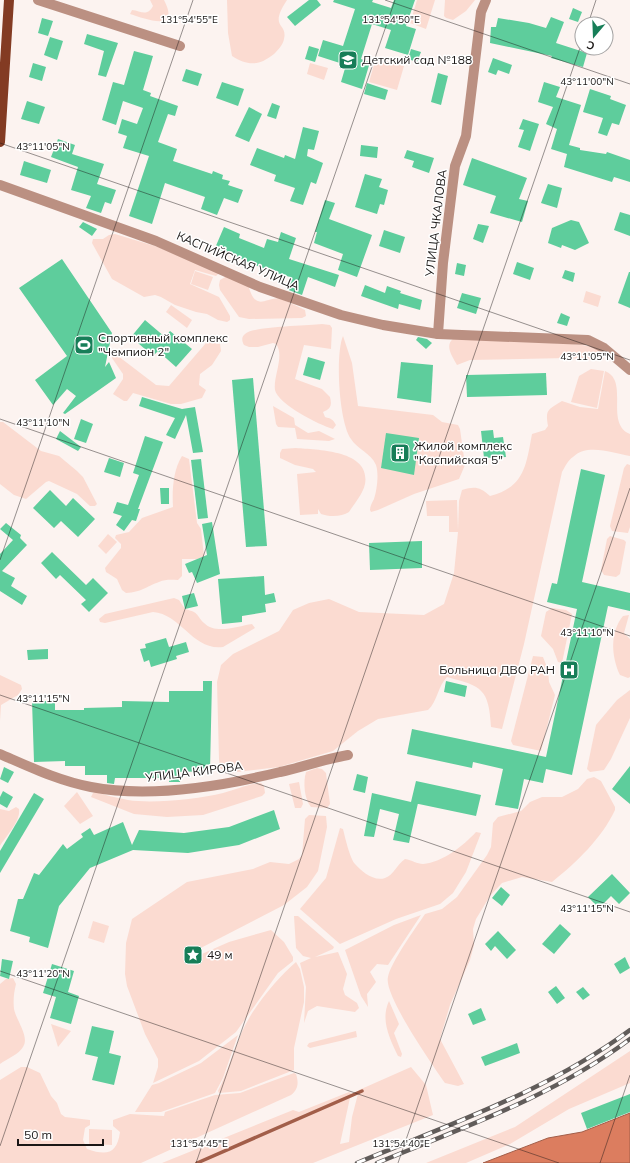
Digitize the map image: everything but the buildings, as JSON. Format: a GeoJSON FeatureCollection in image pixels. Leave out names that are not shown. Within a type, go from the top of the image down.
{"type":"FeatureCollection","features":[{"type":"Feature","properties":{"kind":"main road"},"geometry":{"type":"LineString","coordinates":[[0,142],[9,0]]}},
{"type":"Feature","properties":{"kind":"street"},"geometry":{"type":"LineString","coordinates":[[38,0],[180,46]]}},
{"type":"Feature","properties":{"kind":"street","name":"УЛИЦА ЧКАЛОВА"},"geometry":{"type":"LineString","coordinates":[[438,334],[443,263],[455,166],[466,136],[480,19],[486,0]]}},
{"type":"Feature","properties":{"kind":"street","name":"КАСПИЙСКАЯ УЛИЦА"},"geometry":{"type":"LineString","coordinates":[[0,185],[156,241],[260,287],[341,315],[383,325],[438,334],[588,340],[604,348],[630,370]]}},
{"type":"Feature","properties":{"kind":"street","name":"УЛИЦА КИРОВА"},"geometry":{"type":"LineString","coordinates":[[0,754],[61,779],[104,789],[142,792],[234,782],[348,755]]}},
{"type":"Feature","properties":{"kind":"shaded area"},"geometry":{"type":"Polygon","coordinates":[[[150,0],[164,0],[168,10],[168,17],[165,20],[159,21],[144,19],[130,14],[132,10],[146,12],[151,9],[153,6],[150,0]]]}},
{"type":"Feature","properties":{"kind":"shaded area"},"geometry":{"type":"Polygon","coordinates":[[[227,0],[287,0],[279,16],[284,39],[279,49],[269,58],[258,63],[248,63],[232,56],[228,33],[227,0]]]}},
{"type":"Feature","properties":{"kind":"shaded area"},"geometry":{"type":"Polygon","coordinates":[[[417,0],[435,0],[426,29],[410,23],[417,0]]]}},
{"type":"Feature","properties":{"kind":"shaded area"},"geometry":{"type":"Polygon","coordinates":[[[445,0],[475,0],[466,11],[453,20],[444,16],[445,0]]]}},
{"type":"Feature","properties":{"kind":"shaded area"},"geometry":{"type":"Polygon","coordinates":[[[376,58],[404,66],[397,90],[369,82],[376,58]]]}},
{"type":"Feature","properties":{"kind":"shaded area"},"geometry":{"type":"Polygon","coordinates":[[[310,63],[328,68],[324,80],[307,74],[310,63]]]}},
{"type":"Feature","properties":{"kind":"shaded area"},"geometry":{"type":"Polygon","coordinates":[[[115,234],[158,247],[219,273],[216,276],[195,270],[190,284],[219,297],[230,316],[230,320],[227,322],[218,320],[207,314],[175,305],[155,295],[144,297],[112,279],[92,243],[93,239],[103,239],[109,235],[115,234]]]}},
{"type":"Feature","properties":{"kind":"shaded area"},"geometry":{"type":"Polygon","coordinates":[[[195,271],[213,277],[208,290],[191,284],[195,271]]]}},
{"type":"Feature","properties":{"kind":"shaded area"},"geometry":{"type":"Polygon","coordinates":[[[227,276],[248,285],[251,293],[257,301],[260,302],[280,298],[305,310],[306,316],[302,318],[249,319],[239,317],[220,290],[220,280],[227,276]]]}},
{"type":"Feature","properties":{"kind":"shaded area"},"geometry":{"type":"Polygon","coordinates":[[[586,291],[601,296],[598,307],[583,302],[586,291]]]}},
{"type":"Feature","properties":{"kind":"shaded area"},"geometry":{"type":"Polygon","coordinates":[[[171,305],[192,320],[187,328],[166,312],[171,305]]]}},
{"type":"Feature","properties":{"kind":"shaded area"},"geometry":{"type":"Polygon","coordinates":[[[322,324],[330,325],[332,328],[331,349],[304,345],[295,379],[322,389],[330,397],[330,406],[328,410],[323,412],[325,417],[332,420],[336,425],[333,429],[300,413],[278,396],[275,390],[279,360],[276,344],[273,343],[258,347],[249,347],[244,345],[242,341],[245,334],[258,329],[322,324]]]}},
{"type":"Feature","properties":{"kind":"shaded area"},"geometry":{"type":"Polygon","coordinates":[[[343,336],[352,363],[358,406],[433,415],[442,422],[458,425],[460,429],[465,465],[459,479],[414,494],[371,512],[370,507],[377,487],[377,469],[371,457],[357,446],[351,439],[347,430],[341,404],[339,372],[339,358],[343,336]]]}},
{"type":"Feature","properties":{"kind":"shaded area"},"geometry":{"type":"Polygon","coordinates":[[[454,338],[590,346],[602,352],[604,358],[603,360],[567,358],[470,360],[457,365],[449,347],[454,338]]]}},
{"type":"Feature","properties":{"kind":"shaded area"},"geometry":{"type":"Polygon","coordinates":[[[209,342],[220,344],[221,351],[212,365],[200,374],[199,385],[206,390],[202,398],[181,404],[171,404],[133,393],[127,401],[124,401],[113,394],[123,379],[123,374],[112,358],[112,355],[118,356],[156,385],[169,386],[206,343],[209,342]]]}},
{"type":"Feature","properties":{"kind":"shaded area"},"geometry":{"type":"Polygon","coordinates":[[[591,369],[604,371],[597,408],[571,402],[579,376],[591,369]]]}},
{"type":"Feature","properties":{"kind":"shaded area"},"geometry":{"type":"Polygon","coordinates":[[[605,371],[612,376],[616,384],[617,412],[622,429],[630,434],[630,456],[600,450],[585,451],[571,458],[562,472],[524,644],[502,729],[491,727],[488,704],[481,691],[468,683],[447,677],[434,703],[428,710],[378,719],[358,731],[333,751],[279,767],[229,773],[220,768],[217,682],[221,665],[233,654],[279,631],[293,610],[309,603],[329,599],[359,612],[424,615],[444,604],[454,573],[458,532],[449,532],[449,516],[427,516],[426,501],[457,500],[458,530],[459,501],[462,490],[477,488],[490,496],[502,492],[510,487],[517,481],[522,473],[528,456],[532,434],[545,430],[548,426],[547,413],[553,406],[562,401],[580,407],[598,409],[605,371]]]}},
{"type":"Feature","properties":{"kind":"shaded area"},"geometry":{"type":"Polygon","coordinates":[[[273,406],[294,418],[295,425],[308,433],[319,431],[335,439],[329,441],[297,439],[295,428],[278,427],[276,424],[273,406]]]}},
{"type":"Feature","properties":{"kind":"shaded area"},"geometry":{"type":"Polygon","coordinates":[[[0,422],[3,422],[41,451],[59,456],[77,471],[83,477],[97,504],[95,506],[90,506],[77,494],[49,481],[26,499],[14,495],[0,484],[0,422]]]}},
{"type":"Feature","properties":{"kind":"shaded area"},"geometry":{"type":"Polygon","coordinates":[[[296,448],[329,451],[341,454],[352,458],[360,464],[365,473],[365,484],[349,512],[339,516],[328,516],[321,514],[318,509],[318,514],[300,515],[297,474],[316,472],[313,469],[295,465],[280,458],[282,449],[296,448]]]}},
{"type":"Feature","properties":{"kind":"shaded area"},"geometry":{"type":"Polygon","coordinates":[[[182,456],[189,459],[197,523],[201,529],[204,556],[198,559],[182,559],[182,576],[178,580],[164,580],[140,590],[126,593],[122,590],[117,579],[106,572],[105,568],[121,548],[121,544],[115,538],[116,535],[129,532],[142,518],[173,507],[174,481],[182,456]]]}},
{"type":"Feature","properties":{"kind":"shaded area"},"geometry":{"type":"Polygon","coordinates":[[[627,464],[630,465],[630,527],[628,533],[612,531],[610,526],[624,468],[627,464]]]}},
{"type":"Feature","properties":{"kind":"shaded area"},"geometry":{"type":"Polygon","coordinates":[[[108,534],[117,542],[106,554],[98,546],[108,534]]]}},
{"type":"Feature","properties":{"kind":"shaded area"},"geometry":{"type":"Polygon","coordinates":[[[610,536],[626,542],[620,574],[616,577],[604,575],[601,570],[607,539],[610,536]]]}},
{"type":"Feature","properties":{"kind":"shaded area"},"geometry":{"type":"Polygon","coordinates":[[[174,598],[179,600],[185,609],[195,613],[209,627],[227,629],[252,624],[255,628],[223,647],[213,647],[203,644],[172,619],[163,614],[153,612],[105,623],[100,622],[99,619],[105,614],[174,598]]]}},
{"type":"Feature","properties":{"kind":"shaded area"},"geometry":{"type":"Polygon","coordinates":[[[552,608],[566,610],[572,614],[562,663],[558,662],[553,649],[541,636],[546,612],[552,608]]]}},
{"type":"Feature","properties":{"kind":"shaded area"},"geometry":{"type":"Polygon","coordinates":[[[629,615],[624,633],[630,639],[630,677],[628,678],[620,675],[615,660],[613,644],[619,622],[623,616],[629,615]]]}},
{"type":"Feature","properties":{"kind":"shaded area"},"geometry":{"type":"Polygon","coordinates":[[[533,656],[543,657],[548,670],[549,682],[555,695],[541,751],[513,745],[511,741],[533,656]]]}},
{"type":"Feature","properties":{"kind":"shaded area"},"geometry":{"type":"Polygon","coordinates":[[[0,675],[21,685],[22,689],[18,695],[1,705],[0,721],[0,675]]]}},
{"type":"Feature","properties":{"kind":"shaded area"},"geometry":{"type":"Polygon","coordinates":[[[630,690],[630,718],[611,759],[604,770],[590,772],[587,769],[596,725],[617,700],[630,690]]]}},
{"type":"Feature","properties":{"kind":"shaded area"},"geometry":{"type":"Polygon","coordinates":[[[317,768],[322,769],[326,773],[330,804],[327,808],[311,807],[307,800],[304,785],[306,772],[317,768]]]}},
{"type":"Feature","properties":{"kind":"shaded area"},"geometry":{"type":"Polygon","coordinates":[[[594,777],[601,781],[615,807],[610,820],[596,840],[570,867],[552,882],[522,877],[502,883],[490,896],[476,919],[473,929],[474,945],[470,960],[450,1005],[440,1039],[464,1084],[458,1086],[445,1083],[410,1031],[393,999],[388,977],[390,971],[425,914],[442,909],[457,897],[487,855],[491,847],[493,823],[498,817],[521,811],[530,802],[542,797],[562,797],[578,789],[587,779],[594,777]]]}},
{"type":"Feature","properties":{"kind":"shaded area"},"geometry":{"type":"Polygon","coordinates":[[[299,782],[303,804],[301,808],[295,808],[289,784],[299,782]]]}},
{"type":"Feature","properties":{"kind":"shaded area"},"geometry":{"type":"Polygon","coordinates":[[[261,783],[264,786],[265,793],[262,796],[203,815],[167,817],[134,814],[91,797],[95,792],[138,801],[189,799],[228,792],[261,783]]]}},
{"type":"Feature","properties":{"kind":"shaded area"},"geometry":{"type":"Polygon","coordinates":[[[77,792],[93,816],[80,824],[64,806],[77,792]]]}},
{"type":"Feature","properties":{"kind":"shaded area"},"geometry":{"type":"Polygon","coordinates":[[[16,807],[19,809],[18,818],[0,846],[0,809],[9,811],[16,807]]]}},
{"type":"Feature","properties":{"kind":"shaded area"},"geometry":{"type":"Polygon","coordinates":[[[309,815],[326,816],[327,827],[318,871],[307,887],[284,905],[193,952],[192,955],[195,957],[229,942],[271,930],[284,942],[293,957],[293,961],[278,973],[236,1032],[199,1061],[153,1083],[158,1067],[158,1059],[145,1034],[127,986],[125,974],[126,943],[132,919],[187,882],[253,869],[270,862],[289,864],[299,859],[302,855],[305,819],[309,815]]]}},
{"type":"Feature","properties":{"kind":"shaded area"},"geometry":{"type":"Polygon","coordinates":[[[340,828],[343,829],[355,864],[368,875],[381,879],[388,877],[405,859],[423,864],[430,863],[445,857],[459,848],[476,832],[481,833],[466,872],[453,893],[440,904],[396,919],[340,944],[300,909],[326,878],[340,828]]]}},
{"type":"Feature","properties":{"kind":"shaded area"},"geometry":{"type":"Polygon","coordinates":[[[421,915],[388,965],[377,964],[370,972],[376,982],[367,994],[368,1007],[361,996],[345,950],[394,925],[421,915]]]}},
{"type":"Feature","properties":{"kind":"shaded area"},"geometry":{"type":"Polygon","coordinates":[[[294,916],[298,916],[334,947],[333,949],[315,957],[338,952],[347,974],[343,989],[345,995],[357,1003],[359,1008],[355,1012],[317,1006],[308,1011],[304,1023],[306,987],[300,963],[311,958],[303,956],[296,948],[294,916]]]}},
{"type":"Feature","properties":{"kind":"shaded area"},"geometry":{"type":"Polygon","coordinates":[[[93,921],[109,926],[104,943],[88,938],[93,921]]]}},
{"type":"Feature","properties":{"kind":"shaded area"},"geometry":{"type":"Polygon","coordinates":[[[296,962],[300,969],[304,987],[304,1002],[294,1048],[294,1070],[241,1091],[219,1093],[218,1091],[245,1025],[272,986],[296,962]]]}},
{"type":"Feature","properties":{"kind":"shaded area"},"geometry":{"type":"Polygon","coordinates":[[[13,978],[16,984],[14,1009],[24,1033],[25,1043],[19,1052],[0,1064],[0,984],[6,979],[13,978]]]}},
{"type":"Feature","properties":{"kind":"shaded area"},"geometry":{"type":"Polygon","coordinates":[[[389,1001],[399,1024],[394,1033],[402,1054],[401,1057],[398,1056],[387,1029],[385,1015],[389,1001]]]}},
{"type":"Feature","properties":{"kind":"shaded area"},"geometry":{"type":"Polygon","coordinates":[[[51,1024],[71,1031],[58,1047],[51,1024]]]}},
{"type":"Feature","properties":{"kind":"shaded area"},"geometry":{"type":"Polygon","coordinates":[[[356,1031],[357,1037],[310,1048],[307,1046],[309,1043],[356,1031]]]}},
{"type":"Feature","properties":{"kind":"shaded area"},"geometry":{"type":"Polygon","coordinates":[[[238,1035],[223,1078],[215,1093],[161,1112],[135,1112],[152,1085],[201,1063],[238,1035]]]}},
{"type":"Feature","properties":{"kind":"shaded area"},"geometry":{"type":"Polygon","coordinates":[[[630,1051],[630,1083],[569,1109],[510,1144],[466,1163],[426,1163],[515,1127],[630,1051]]]}},
{"type":"Feature","properties":{"kind":"shaded area"},"geometry":{"type":"Polygon","coordinates":[[[21,1067],[27,1067],[40,1073],[51,1096],[57,1103],[61,1114],[65,1117],[90,1120],[90,1125],[85,1128],[83,1140],[87,1149],[100,1152],[114,1149],[119,1139],[120,1132],[113,1126],[113,1120],[130,1114],[164,1116],[165,1112],[215,1095],[240,1093],[294,1073],[296,1074],[298,1083],[295,1091],[291,1095],[141,1163],[0,1163],[0,1080],[21,1067]]]}},
{"type":"Feature","properties":{"kind":"shaded area"},"geometry":{"type":"Polygon","coordinates":[[[411,1067],[426,1085],[433,1115],[313,1163],[162,1163],[293,1110],[299,1112],[349,1092],[351,1093],[340,1144],[349,1142],[352,1117],[359,1090],[411,1067]]]}},
{"type":"Feature","properties":{"kind":"shaded area"},"geometry":{"type":"Polygon","coordinates":[[[630,1113],[630,1163],[483,1163],[548,1138],[582,1132],[630,1113]]]}},
{"type":"Feature","properties":{"kind":"shaded area"},"geometry":{"type":"Polygon","coordinates":[[[89,1129],[112,1130],[112,1145],[89,1144],[89,1129]]]}},
{"type":"Feature","properties":{"kind":"waterway"},"geometry":{"type":"LineString","coordinates":[[197,1163],[362,1091]]}},
{"type":"Feature","properties":{"kind":"railway"},"geometry":{"type":"LineString","coordinates":[[357,1163],[463,1120],[532,1089],[599,1052],[630,1030]]}},
{"type":"Feature","properties":{"kind":"railway"},"geometry":{"type":"LineString","coordinates":[[377,1163],[475,1123],[540,1094],[601,1059],[630,1039]]}},
{"type":"Feature","properties":{"kind":"place","name":"Детский сад №188"},"geometry":{"type":"Point","coordinates":[348,60]}},
{"type":"Feature","properties":{"kind":"place","name":"Спортивный комплекс \"Чемпион 2\""},"geometry":{"type":"Point","coordinates":[84,345]}},
{"type":"Feature","properties":{"kind":"place","name":"Жилой комплекс \"Каспийская 5\""},"geometry":{"type":"Point","coordinates":[400,453]}},
{"type":"Feature","properties":{"kind":"place","name":"Больница ДВО РАН"},"geometry":{"type":"Point","coordinates":[569,670]}},
{"type":"Feature","properties":{"kind":"place","name":"49 м"},"geometry":{"type":"Point","coordinates":[193,955]}}]}
